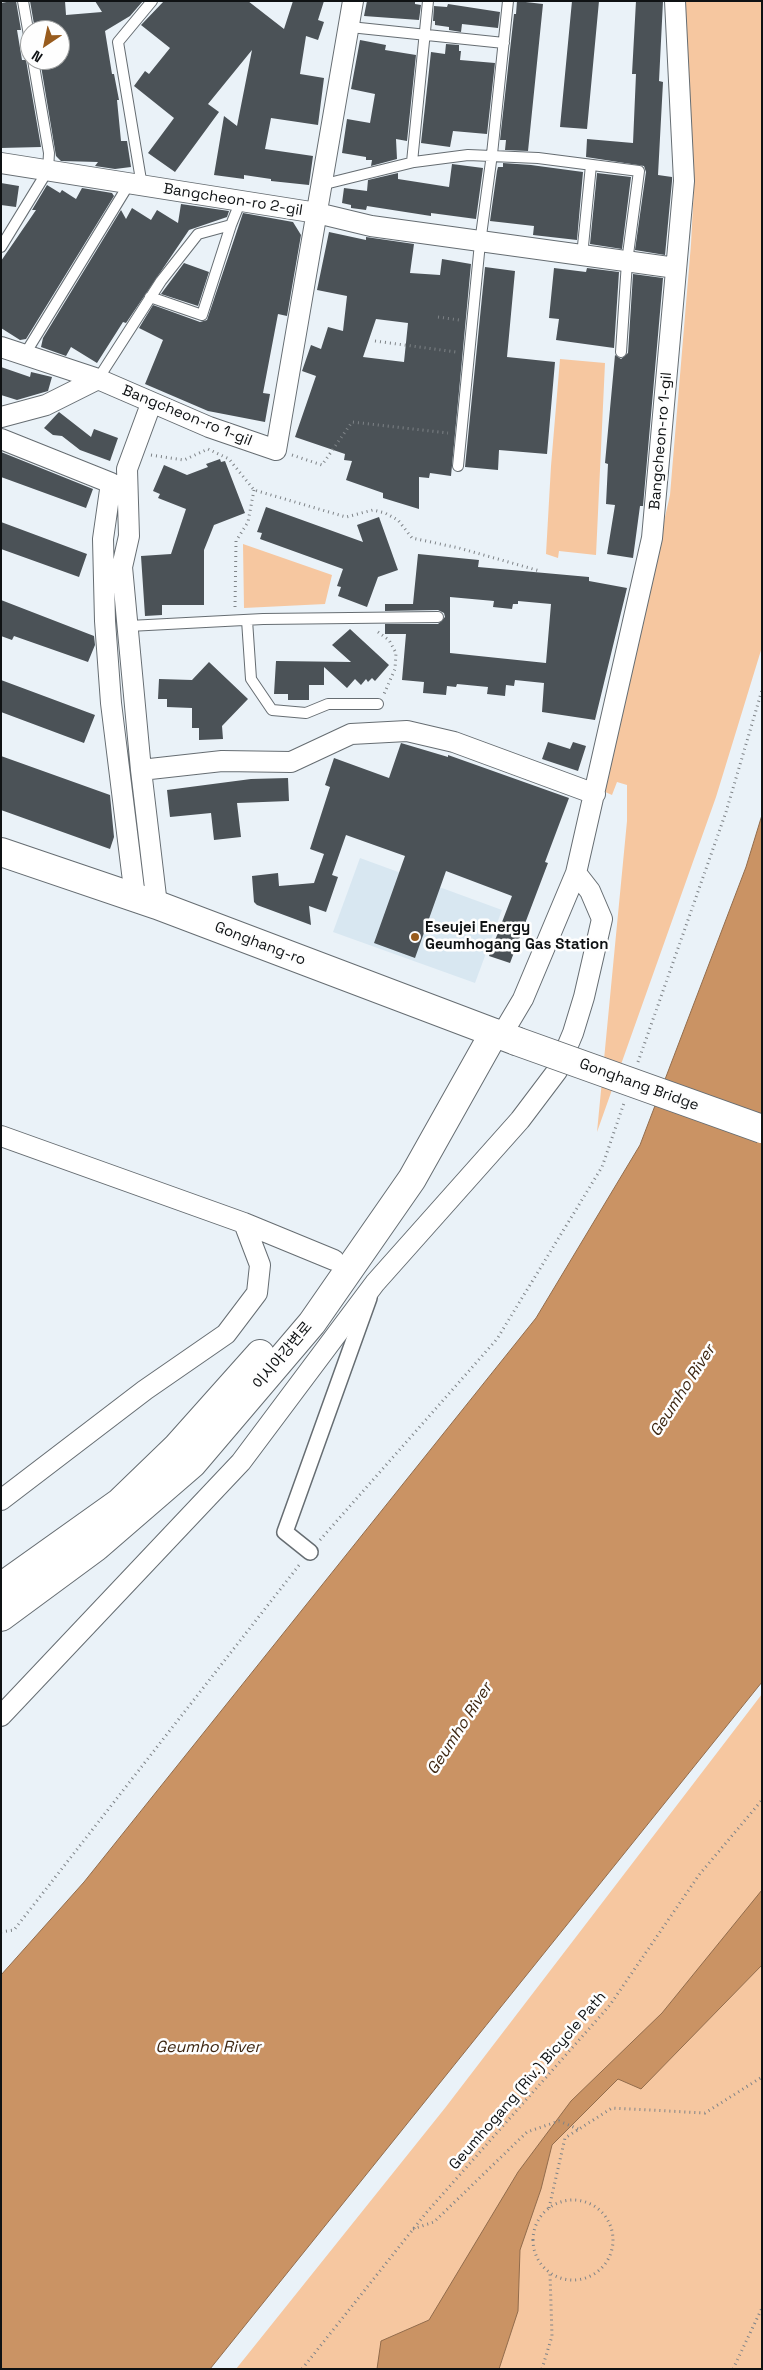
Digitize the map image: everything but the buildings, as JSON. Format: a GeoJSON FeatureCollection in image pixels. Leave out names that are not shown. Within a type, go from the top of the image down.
{"type":"FeatureCollection","features":[{"type":"Feature","properties":{"kind":"main road","name":"Gonghang-ro"},"geometry":{"type":"LineString","coordinates":[[1,852],[146,901],[497,1034]]}},
{"type":"Feature","properties":{"kind":"main road","name":"Gonghang Bridge"},"geometry":{"type":"LineString","coordinates":[[497,1034],[762,1129]]}},
{"type":"Feature","properties":{"kind":"main road","name":"이시아강변로"},"geometry":{"type":"LineString","coordinates":[[1,1587],[119,1503],[178,1448],[299,1311],[418,1136],[497,1034]]}},
{"type":"Feature","properties":{"kind":"main road","name":"이시아강변로"},"geometry":{"type":"LineString","coordinates":[[1,1617],[96,1547],[192,1464],[312,1323],[412,1179],[497,1034]]}},
{"type":"Feature","properties":{"kind":"street"},"geometry":{"type":"LineString","coordinates":[[354,1],[317,213],[372,226],[480,243],[676,268]]}},
{"type":"Feature","properties":{"kind":"street","name":"Bangcheon-ro 1-gil"},"geometry":{"type":"LineString","coordinates":[[497,1034],[523,998],[576,873],[595,794],[629,630],[652,538],[684,181],[675,1]]}},
{"type":"Feature","properties":{"kind":"street","name":"Bangcheon-ro 2-gil"},"geometry":{"type":"LineString","coordinates":[[1,163],[317,213],[276,450]]}},
{"type":"Feature","properties":{"kind":"street","name":"Bangcheon-ro 1-gil"},"geometry":{"type":"LineString","coordinates":[[1,347],[98,379],[209,428],[276,450]]}},
{"type":"Feature","properties":{"kind":"street"},"geometry":{"type":"LineString","coordinates":[[1,417],[46,405],[98,379]]}},
{"type":"Feature","properties":{"kind":"street"},"geometry":{"type":"LineString","coordinates":[[146,901],[141,770],[122,566],[129,536],[127,469],[151,404]]}},
{"type":"Feature","properties":{"kind":"street"},"geometry":{"type":"LineString","coordinates":[[1,439],[111,483],[102,540],[111,703],[146,901]]}},
{"type":"Feature","properties":{"kind":"street"},"geometry":{"type":"LineString","coordinates":[[141,770],[222,761],[291,762],[351,734],[407,731],[454,742],[595,794]]}},
{"type":"Feature","properties":{"kind":"street"},"geometry":{"type":"LineString","coordinates":[[1,1716],[241,1462],[375,1283],[520,1120],[557,1071],[573,1033],[584,998],[602,919],[590,891],[576,873]]}},
{"type":"Feature","properties":{"kind":"street"},"geometry":{"type":"LineString","coordinates":[[1,1136],[244,1223],[334,1260]]}},
{"type":"Feature","properties":{"kind":"street"},"geometry":{"type":"LineString","coordinates":[[1,1500],[145,1390],[226,1334],[257,1292],[260,1265],[244,1223]]}},
{"type":"Feature","properties":{"kind":"street"},"geometry":{"type":"LineString","coordinates":[[310,1552],[285,1532],[375,1283]]}},
{"type":"Feature","properties":{"kind":"lane"},"geometry":{"type":"LineString","coordinates":[[23,1],[26,20]]}},
{"type":"Feature","properties":{"kind":"lane"},"geometry":{"type":"LineString","coordinates":[[25,354],[135,185],[118,42],[152,1]]}},
{"type":"Feature","properties":{"kind":"lane"},"geometry":{"type":"LineString","coordinates":[[412,162],[428,1]]}},
{"type":"Feature","properties":{"kind":"lane"},"geometry":{"type":"LineString","coordinates":[[458,466],[480,243],[492,154],[508,1]]}},
{"type":"Feature","properties":{"kind":"lane"},"geometry":{"type":"LineString","coordinates":[[350,27],[504,43]]}},
{"type":"Feature","properties":{"kind":"lane"},"geometry":{"type":"LineString","coordinates":[[1,247],[48,170],[49,153],[35,70]]}},
{"type":"Feature","properties":{"kind":"lane"},"geometry":{"type":"LineString","coordinates":[[321,185],[412,162],[468,155],[492,154],[639,171],[628,262],[621,352]]}},
{"type":"Feature","properties":{"kind":"lane"},"geometry":{"type":"LineString","coordinates":[[582,256],[591,165]]}},
{"type":"Feature","properties":{"kind":"lane"},"geometry":{"type":"LineString","coordinates":[[150,297],[202,315],[231,224],[241,200]]}},
{"type":"Feature","properties":{"kind":"lane"},"geometry":{"type":"LineString","coordinates":[[98,379],[150,297],[198,234],[231,224]]}},
{"type":"Feature","properties":{"kind":"lane"},"geometry":{"type":"LineString","coordinates":[[129,626],[235,620],[438,617]]}},
{"type":"Feature","properties":{"kind":"lane"},"geometry":{"type":"LineString","coordinates":[[247,620],[251,679],[272,710],[306,713],[328,704],[378,704]]}},
{"type":"Feature","properties":{"kind":"path"},"geometry":{"type":"LineString","coordinates":[[438,318],[472,321]]}},
{"type":"Feature","properties":{"kind":"path"},"geometry":{"type":"LineString","coordinates":[[375,341],[469,354]]}},
{"type":"Feature","properties":{"kind":"path"},"geometry":{"type":"LineString","coordinates":[[276,450],[322,465],[352,422],[461,434]]}},
{"type":"Feature","properties":{"kind":"path"},"geometry":{"type":"LineString","coordinates":[[135,449],[155,457],[184,460],[197,452],[208,449],[230,459],[254,490],[346,516],[373,510],[385,513],[398,520],[412,538],[540,571]]}},
{"type":"Feature","properties":{"kind":"path"},"geometry":{"type":"LineString","coordinates":[[235,620],[236,541],[248,522],[254,490]]}},
{"type":"Feature","properties":{"kind":"path"},"geometry":{"type":"LineString","coordinates":[[360,618],[389,640],[396,653],[395,669],[389,685],[378,704]]}},
{"type":"Feature","properties":{"kind":"path"},"geometry":{"type":"LineString","coordinates":[[637,1065],[726,812],[762,690]]}},
{"type":"Feature","properties":{"kind":"path"},"geometry":{"type":"LineString","coordinates":[[602,1167],[624,1102]]}},
{"type":"Feature","properties":{"kind":"path","name":"Geumhogang (Riv.) Bicycle Path"},"geometry":{"type":"LineString","coordinates":[[302,2369],[413,2229],[610,2006],[699,1875],[762,1800]]}},
{"type":"Feature","properties":{"kind":"path"},"geometry":{"type":"LineString","coordinates":[[549,2208],[568,2200],[582,2200],[596,2206],[605,2215],[611,2226],[614,2239],[612,2252],[607,2263],[587,2279],[562,2280],[550,2274],[540,2264],[534,2251],[532,2237],[536,2224],[549,2208],[565,2138],[612,2108],[705,2113],[762,2077]]}},
{"type":"Feature","properties":{"kind":"path"},"geometry":{"type":"LineString","coordinates":[[413,2229],[434,2222],[527,2132],[559,2121],[579,2130]]}},
{"type":"Feature","properties":{"kind":"path"},"geometry":{"type":"LineString","coordinates":[[542,2369],[552,2336],[550,2274]]}},
{"type":"Feature","properties":{"kind":"path"},"geometry":{"type":"LineString","coordinates":[[733,2369],[762,2308]]}},
{"type":"Feature","properties":{"kind":"shaded area"},"geometry":{"type":"Polygon","coordinates":[[[679,1],[762,1],[762,647],[716,797],[597,1132],[627,821],[627,785],[617,782],[612,795],[603,791],[670,495],[691,244],[694,186],[679,1]]]}},
{"type":"Feature","properties":{"kind":"shaded area"},"geometry":{"type":"Polygon","coordinates":[[[560,359],[605,363],[596,555],[559,551],[558,558],[546,554],[560,359]]]}},
{"type":"Feature","properties":{"kind":"shaded area"},"geometry":{"type":"Polygon","coordinates":[[[243,544],[332,575],[325,604],[244,608],[243,544]]]}},
{"type":"Feature","properties":{"kind":"shaded area"},"geometry":{"type":"Polygon","coordinates":[[[360,858],[502,910],[475,983],[333,932],[360,858]]]}},
{"type":"Feature","properties":{"kind":"shaded area"},"geometry":{"type":"Polygon","coordinates":[[[762,1694],[762,2369],[236,2369],[445,2108],[762,1694]]]}},
{"type":"Feature","properties":{"kind":"water","name":"Geumho River"},"geometry":{"type":"Polygon","coordinates":[[[762,815],[762,1682],[210,2369],[1,2369],[1,1975],[84,1882],[536,1318],[640,1145],[746,867],[762,815]]]}},
{"type":"Feature","properties":{"kind":"water"},"geometry":{"type":"Polygon","coordinates":[[[762,1890],[762,1965],[641,2089],[618,2079],[552,2145],[541,2189],[520,2250],[518,2311],[499,2369],[377,2369],[381,2341],[429,2320],[518,2172],[571,2101],[662,2013],[762,1890]]]}},
{"type":"Feature","properties":{"kind":"place","name":"Eseujei Energy Geumhogang Gas Station"},"geometry":{"type":"Point","coordinates":[415,937]}}]}
